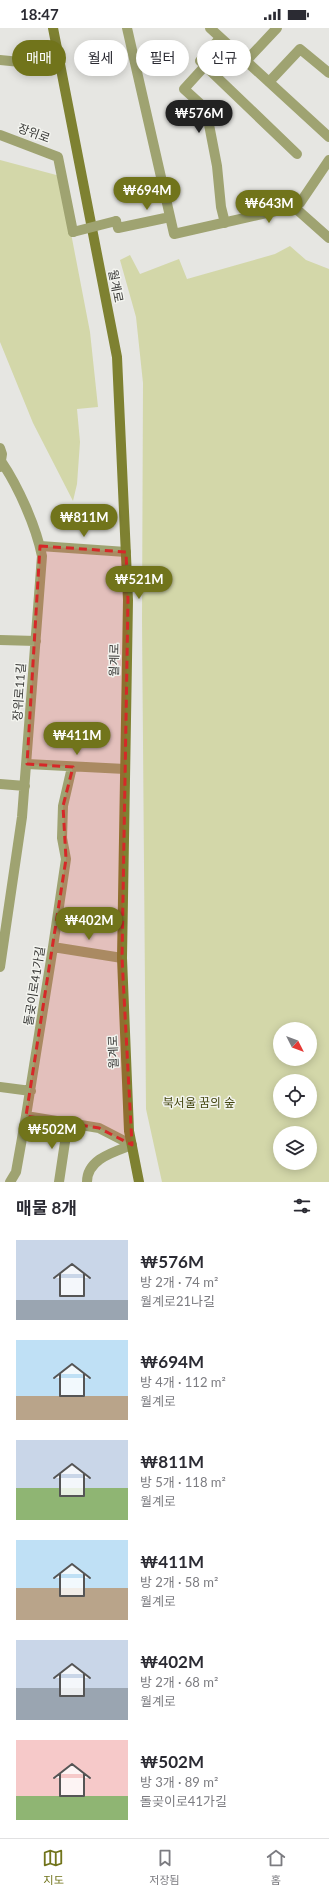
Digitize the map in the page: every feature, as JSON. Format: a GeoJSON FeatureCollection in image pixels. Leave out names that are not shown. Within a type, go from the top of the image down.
{"type":"FeatureCollection","features":[{"type":"Feature","properties":{"kind":"main road","name":"월계로"},"geometry":{"type":"LineString","coordinates":[[53,28],[55,40]]}},
{"type":"Feature","properties":{"kind":"main road","name":"월계로"},"geometry":{"type":"LineString","coordinates":[[62,76],[117,357],[128,600],[122,958],[129,1131],[139,1182]]}},
{"type":"Feature","properties":{"kind":"street"},"geometry":{"type":"LineString","coordinates":[[127,28],[174,234],[224,223],[300,203],[329,160]]}},
{"type":"Feature","properties":{"kind":"street"},"geometry":{"type":"LineString","coordinates":[[210,28],[222,40]]}},
{"type":"Feature","properties":{"kind":"street"},"geometry":{"type":"LineString","coordinates":[[251,56],[278,28]]}},
{"type":"Feature","properties":{"kind":"street"},"geometry":{"type":"LineString","coordinates":[[269,82],[300,49],[329,73]]}},
{"type":"Feature","properties":{"kind":"street"},"geometry":{"type":"LineString","coordinates":[[0,60],[12,61]]}},
{"type":"Feature","properties":{"kind":"street"},"geometry":{"type":"LineString","coordinates":[[251,66],[329,138]]}},
{"type":"Feature","properties":{"kind":"street"},"geometry":{"type":"LineString","coordinates":[[197,75],[184,89],[206,109],[217,166],[224,223]]}},
{"type":"Feature","properties":{"kind":"street"},"geometry":{"type":"LineString","coordinates":[[215,76],[297,154]]}},
{"type":"Feature","properties":{"kind":"street","name":"장위로"},"geometry":{"type":"LineString","coordinates":[[0,135],[58,157],[73,232],[116,221],[118,228],[170,217]]}},
{"type":"Feature","properties":{"kind":"street"},"geometry":{"type":"LineString","coordinates":[[321,172],[329,179]]}},
{"type":"Feature","properties":{"kind":"street"},"geometry":{"type":"LineString","coordinates":[[293,206],[329,238]]}},
{"type":"Feature","properties":{"kind":"street","name":"장위로11길"},"geometry":{"type":"LineString","coordinates":[[0,448],[2,454],[0,464],[11,476],[40,546],[42,556],[22,817],[3,932],[0,967]]}},
{"type":"Feature","properties":{"kind":"street"},"geometry":{"type":"LineString","coordinates":[[40,546],[126,552]]}},
{"type":"Feature","properties":{"kind":"street"},"geometry":{"type":"LineString","coordinates":[[0,640],[36,641]]}},
{"type":"Feature","properties":{"kind":"street"},"geometry":{"type":"LineString","coordinates":[[27,764],[125,769]]}},
{"type":"Feature","properties":{"kind":"street","name":"돌곶이로41가길"},"geometry":{"type":"LineString","coordinates":[[10,1182],[16,1172],[31,1091],[53,947],[66,859],[62,838],[63,806],[72,767]]}},
{"type":"Feature","properties":{"kind":"street"},"geometry":{"type":"LineString","coordinates":[[0,784],[25,786]]}},
{"type":"Feature","properties":{"kind":"street"},"geometry":{"type":"LineString","coordinates":[[53,947],[122,958]]}},
{"type":"Feature","properties":{"kind":"street"},"geometry":{"type":"LineString","coordinates":[[0,1087],[31,1091]]}},
{"type":"Feature","properties":{"kind":"street"},"geometry":{"type":"LineString","coordinates":[[26,1116],[99,1128],[132,1145]]}},
{"type":"Feature","properties":{"kind":"street"},"geometry":{"type":"LineString","coordinates":[[59,1182],[68,1122]]}},
{"type":"Feature","properties":{"kind":"street"},"geometry":{"type":"LineString","coordinates":[[87,1182],[87,1174],[101,1157],[132,1145]]}},
{"type":"Feature","properties":{"kind":"highlighted area"},"geometry":{"type":"Polygon","coordinates":[[[40,546],[126,552],[128,600],[122,958],[132,1145],[99,1128],[26,1116],[66,859],[63,806],[73,767],[27,764],[40,546]]]}},
{"type":"Feature","properties":{"kind":"green space"},"geometry":{"type":"Polygon","coordinates":[[[0,160],[60,176],[90,332],[98,407],[77,409],[80,442],[77,484],[73,501],[33,423],[0,342],[0,160]]]}},
{"type":"Feature","properties":{"kind":"green space","name":"북서울 꿈의 숲"},"geometry":{"type":"Polygon","coordinates":[[[290,246],[306,260],[329,269],[329,1182],[162,1182],[146,1109],[142,621],[143,383],[136,317],[120,260],[130,255],[140,274],[179,259],[187,279],[275,254],[290,246]]]}}]}
